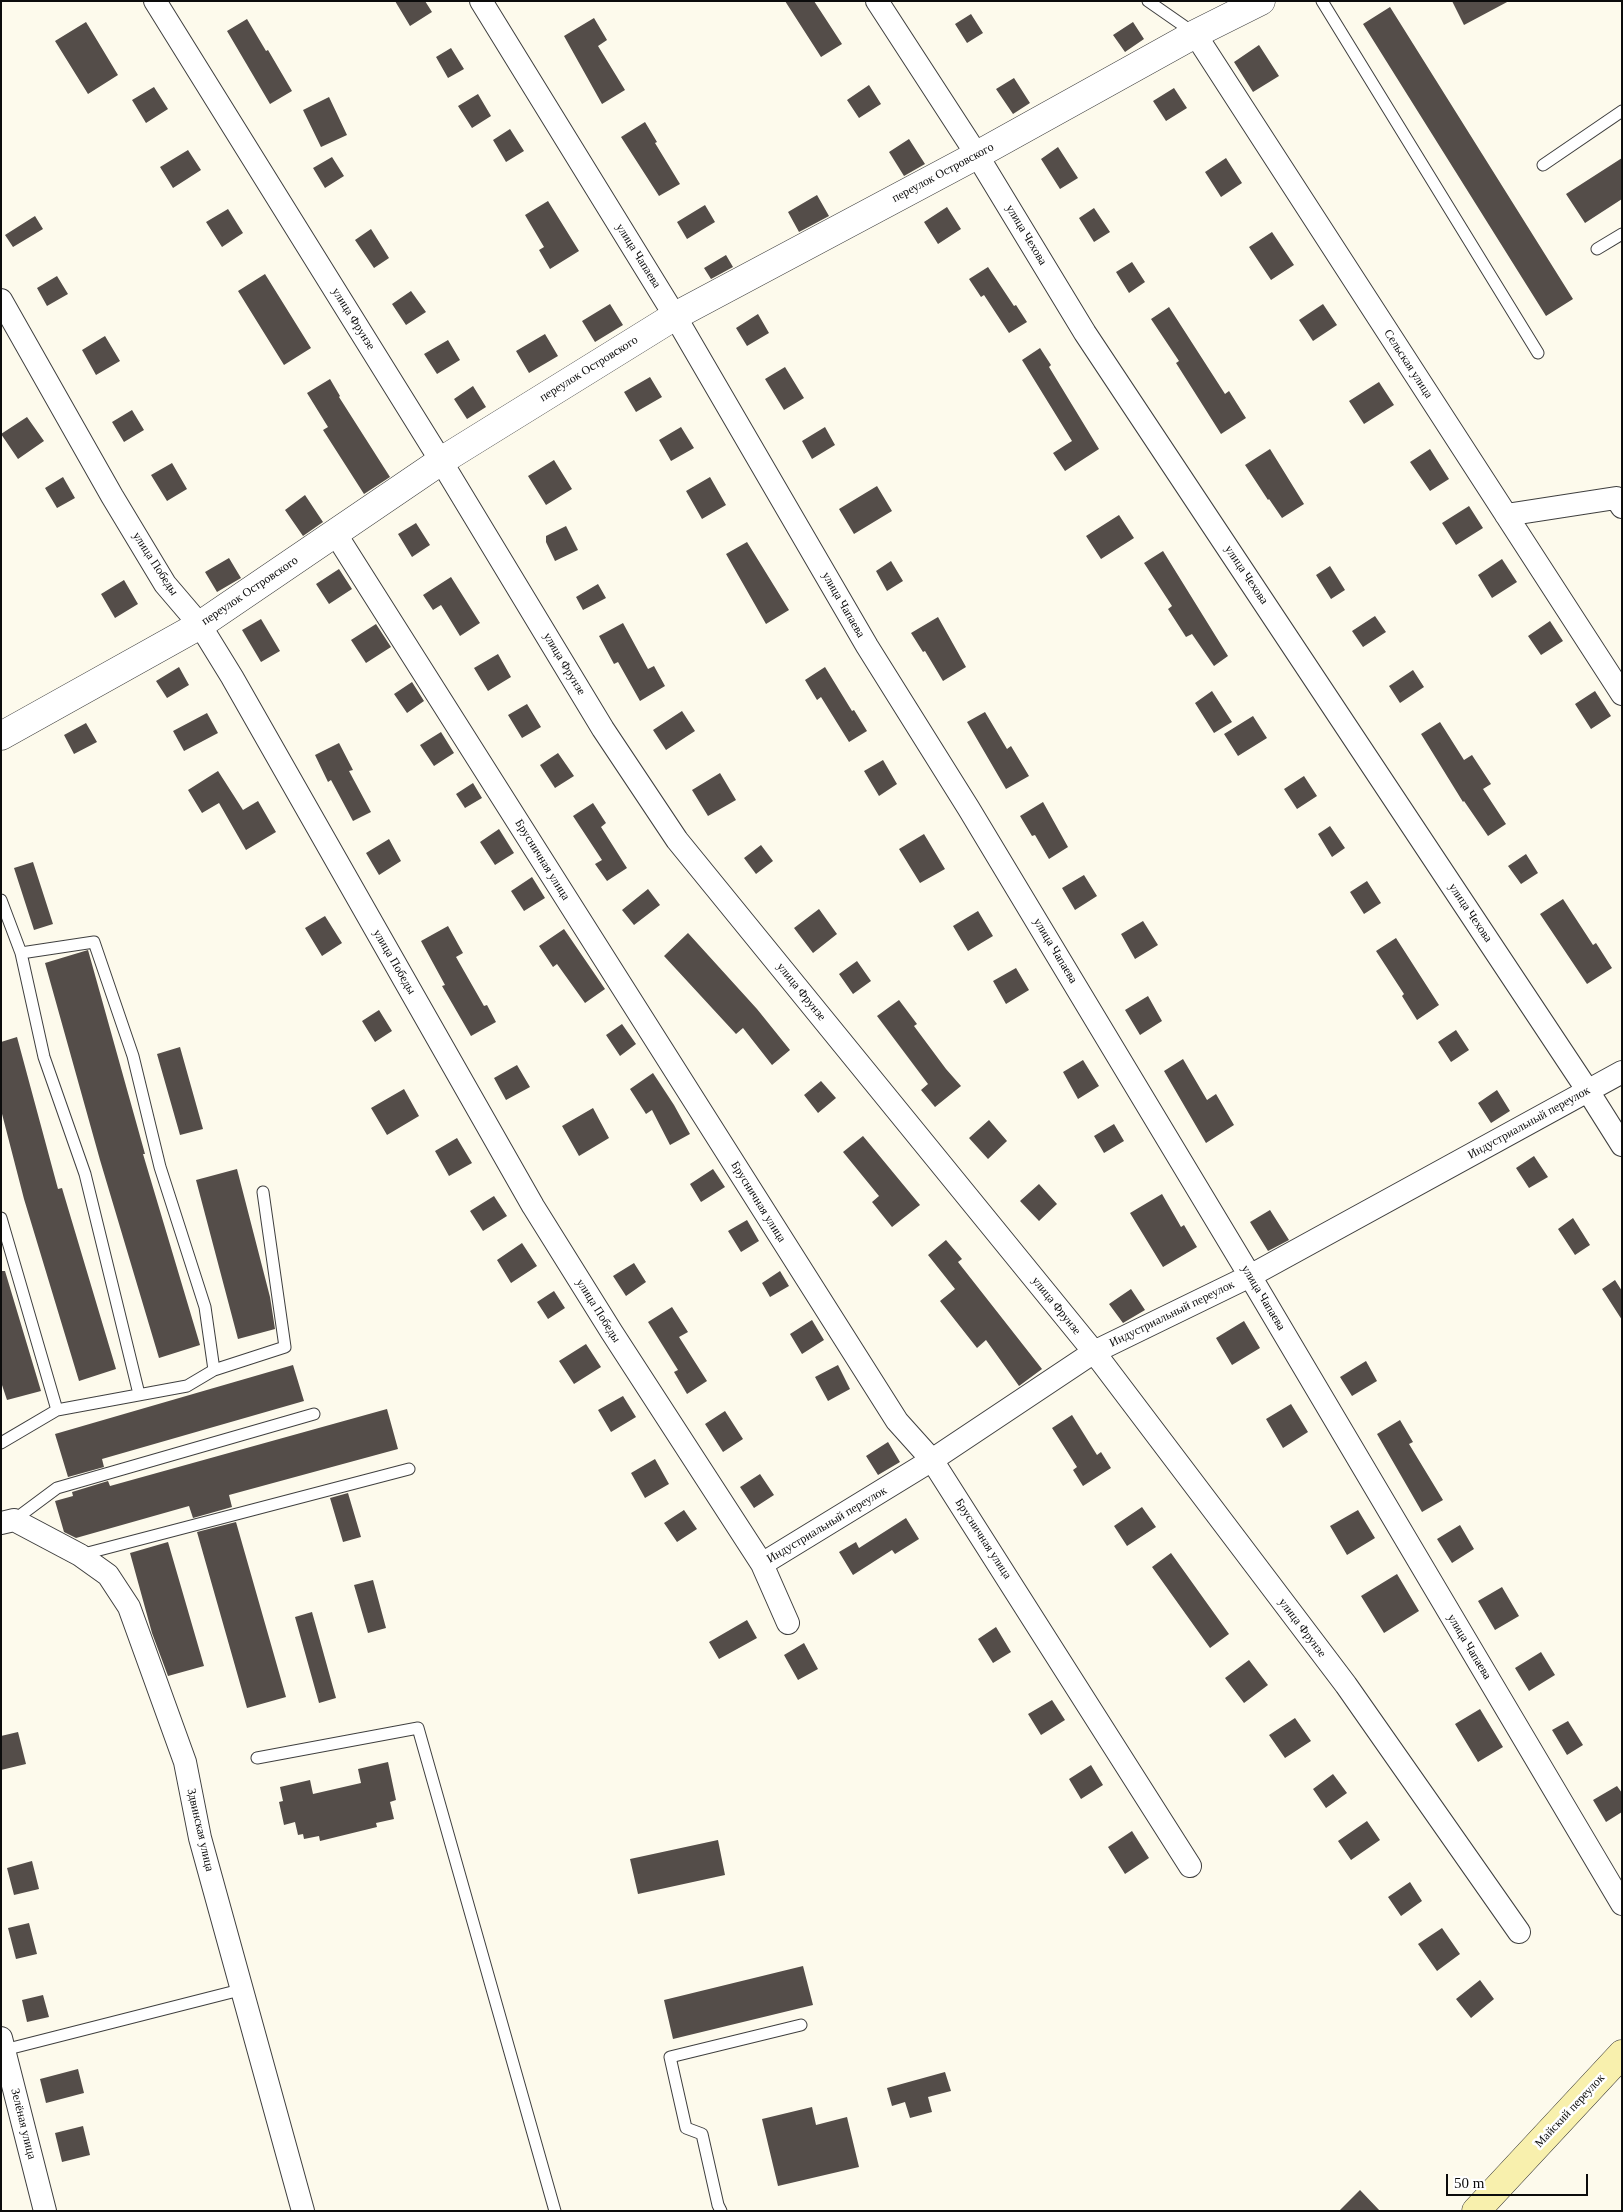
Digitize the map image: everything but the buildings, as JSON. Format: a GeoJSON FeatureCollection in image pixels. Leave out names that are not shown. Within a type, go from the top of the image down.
{"type":"FeatureCollection","features":[{"type":"Feature","properties":{"kind":"main road","name":"Майский переулок"},"geometry":{"type":"LineString","coordinates":[[1476,2211],[1622,2054]]}},
{"type":"Feature","properties":{"kind":"street","name":"улица Фрунзе"},"geometry":{"type":"LineString","coordinates":[[154,1],[441,461],[603,729],[677,840],[1094,1352],[1346,1685],[1519,1932]]}},
{"type":"Feature","properties":{"kind":"street","name":"улица Чапаева"},"geometry":{"type":"LineString","coordinates":[[481,1],[675,316],[867,646],[969,809],[1250,1276],[1622,1904]]}},
{"type":"Feature","properties":{"kind":"street","name":"улица Чехова"},"geometry":{"type":"LineString","coordinates":[[877,1],[977,155],[1091,341],[1622,1145]]}},
{"type":"Feature","properties":{"kind":"street","name":"переулок Островского"},"geometry":{"type":"LineString","coordinates":[[1,736],[200,624],[441,461],[675,316],[977,155],[1195,34],[1261,1]]}},
{"type":"Feature","properties":{"kind":"street","name":"Сельская улица"},"geometry":{"type":"LineString","coordinates":[[1195,34],[1622,694]]}},
{"type":"Feature","properties":{"kind":"street","name":"улица Победы"},"geometry":{"type":"LineString","coordinates":[[1,300],[112,496],[165,584],[200,624],[232,677],[533,1206],[610,1331],[762,1564],[788,1623]]}},
{"type":"Feature","properties":{"kind":"street"},"geometry":{"type":"LineString","coordinates":[[1506,515],[1616,498],[1622,507]]}},
{"type":"Feature","properties":{"kind":"street","name":"Брусничная улица"},"geometry":{"type":"LineString","coordinates":[[335,533],[897,1421],[932,1460],[1190,1866]]}},
{"type":"Feature","properties":{"kind":"street","name":"Индустриальный переулок"},"geometry":{"type":"LineString","coordinates":[[762,1564],[932,1460],[1094,1352],[1250,1276],[1622,1072]]}},
{"type":"Feature","properties":{"kind":"street","name":"Здвинская улица"},"geometry":{"type":"LineString","coordinates":[[7,1522],[80,1554],[108,1575],[129,1607],[185,1762],[200,1838],[240,1990],[303,2211]]}},
{"type":"Feature","properties":{"kind":"street","name":"Зелёная улица"},"geometry":{"type":"LineString","coordinates":[[3,2044],[45,2211]]}},
{"type":"Feature","properties":{"kind":"lane"},"geometry":{"type":"LineString","coordinates":[[1148,1],[1195,34]]}},
{"type":"Feature","properties":{"kind":"lane"},"geometry":{"type":"LineString","coordinates":[[1322,1],[1538,353]]}},
{"type":"Feature","properties":{"kind":"lane"},"geometry":{"type":"LineString","coordinates":[[1543,164],[1622,111]]}},
{"type":"Feature","properties":{"kind":"lane"},"geometry":{"type":"LineString","coordinates":[[1597,249],[1622,234]]}},
{"type":"Feature","properties":{"kind":"lane"},"geometry":{"type":"LineString","coordinates":[[1,900],[21,953],[44,1057],[85,1174],[138,1394]]}},
{"type":"Feature","properties":{"kind":"lane"},"geometry":{"type":"LineString","coordinates":[[21,953],[94,942],[133,1056],[160,1167],[205,1307],[214,1370]]}},
{"type":"Feature","properties":{"kind":"lane"},"geometry":{"type":"LineString","coordinates":[[1,1443],[57,1410],[187,1386],[214,1370],[285,1347],[263,1192]]}},
{"type":"Feature","properties":{"kind":"lane"},"geometry":{"type":"LineString","coordinates":[[1,1218],[57,1410]]}},
{"type":"Feature","properties":{"kind":"lane"},"geometry":{"type":"LineString","coordinates":[[7,1522],[57,1488],[314,1414]]}},
{"type":"Feature","properties":{"kind":"lane"},"geometry":{"type":"LineString","coordinates":[[80,1554],[409,1469]]}},
{"type":"Feature","properties":{"kind":"lane"},"geometry":{"type":"LineString","coordinates":[[258,1758],[418,1728],[555,2211]]}},
{"type":"Feature","properties":{"kind":"lane"},"geometry":{"type":"LineString","coordinates":[[3,2044],[240,1990]]}},
{"type":"Feature","properties":{"kind":"lane"},"geometry":{"type":"LineString","coordinates":[[721,2211],[702,2134],[686,2128],[670,2057],[801,2025]]}}]}
